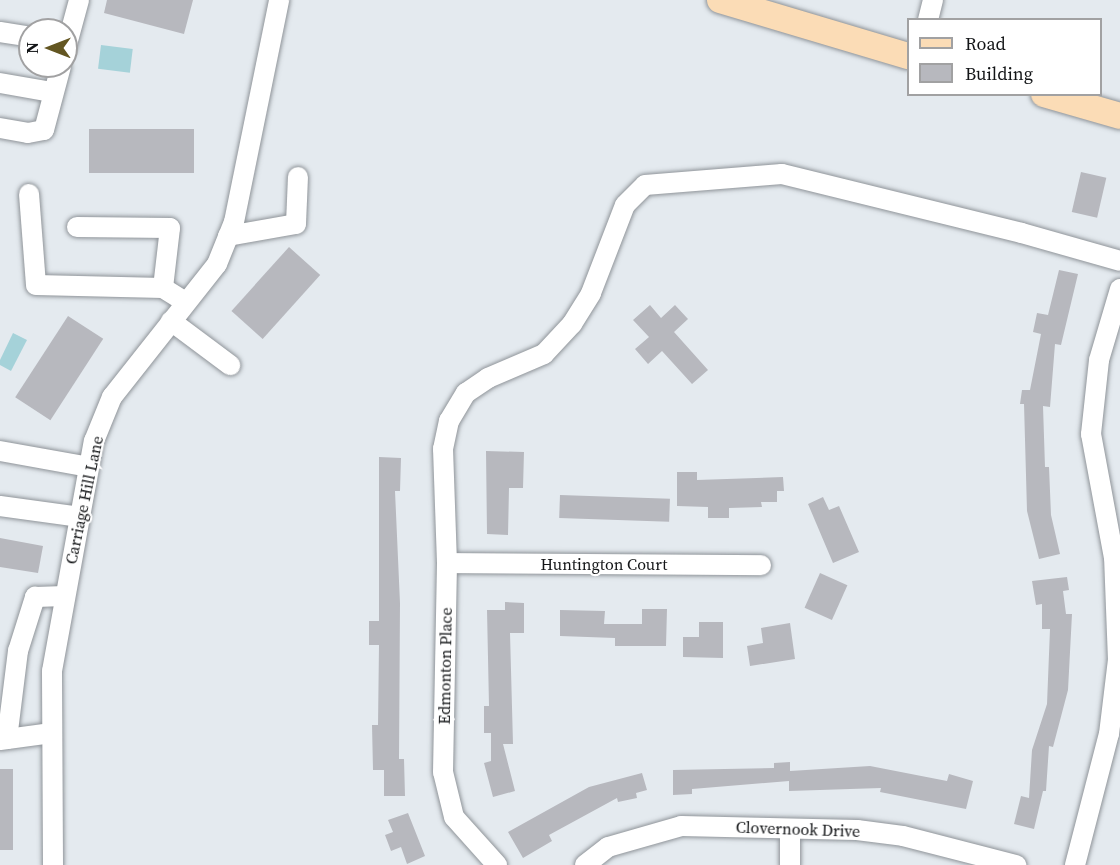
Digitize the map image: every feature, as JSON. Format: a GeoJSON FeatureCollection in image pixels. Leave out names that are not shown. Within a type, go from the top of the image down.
{"type":"FeatureCollection","features":[{"type":"Feature","properties":{"kind":"main road"},"geometry":{"type":"LineString","coordinates":[[720,0],[907,55]]}},
{"type":"Feature","properties":{"kind":"main road"},"geometry":{"type":"LineString","coordinates":[[1051,96],[1120,116]]}},
{"type":"Feature","properties":{"kind":"street"},"geometry":{"type":"LineString","coordinates":[[75,18],[80,0]]}},
{"type":"Feature","properties":{"kind":"street","name":"Carriage Hill Lane"},"geometry":{"type":"LineString","coordinates":[[53,865],[52,671],[94,441],[112,397],[216,264],[228,236],[279,0]]}},
{"type":"Feature","properties":{"kind":"street"},"geometry":{"type":"LineString","coordinates":[[928,18],[933,0]]}},
{"type":"Feature","properties":{"kind":"street"},"geometry":{"type":"LineString","coordinates":[[0,32],[18,35]]}},
{"type":"Feature","properties":{"kind":"street"},"geometry":{"type":"LineString","coordinates":[[0,128],[28,133],[44,130],[49,120],[52,92],[57,78]]}},
{"type":"Feature","properties":{"kind":"street"},"geometry":{"type":"LineString","coordinates":[[0,83],[52,92]]}},
{"type":"Feature","properties":{"kind":"street","name":"Edmonton Place"},"geometry":{"type":"LineString","coordinates":[[497,865],[454,816],[443,772],[447,563],[443,449],[449,421],[466,393],[488,378],[544,354],[572,324],[591,293],[625,205],[645,185],[782,174],[1022,233],[1120,261]]}},
{"type":"Feature","properties":{"kind":"street"},"geometry":{"type":"LineString","coordinates":[[228,236],[296,224],[298,177]]}},
{"type":"Feature","properties":{"kind":"street"},"geometry":{"type":"LineString","coordinates":[[29,194],[36,285],[163,288],[185,302]]}},
{"type":"Feature","properties":{"kind":"street"},"geometry":{"type":"LineString","coordinates":[[77,227],[170,228],[163,288]]}},
{"type":"Feature","properties":{"kind":"street"},"geometry":{"type":"LineString","coordinates":[[1075,865],[1109,734],[1118,660],[1114,558],[1091,434],[1100,360],[1120,289]]}},
{"type":"Feature","properties":{"kind":"street"},"geometry":{"type":"LineString","coordinates":[[171,321],[230,365]]}},
{"type":"Feature","properties":{"kind":"street"},"geometry":{"type":"LineString","coordinates":[[0,451],[89,467]]}},
{"type":"Feature","properties":{"kind":"street"},"geometry":{"type":"LineString","coordinates":[[0,506],[80,517]]}},
{"type":"Feature","properties":{"kind":"street","name":"Huntington Court"},"geometry":{"type":"LineString","coordinates":[[447,563],[762,565]]}},
{"type":"Feature","properties":{"kind":"street"},"geometry":{"type":"LineString","coordinates":[[52,734],[4,739],[18,651],[35,597],[65,596]]}},
{"type":"Feature","properties":{"kind":"street","name":"Clovernook Drive"},"geometry":{"type":"LineString","coordinates":[[585,865],[608,847],[681,826],[857,830],[903,836],[1016,865]]}},
{"type":"Feature","properties":{"kind":"street"},"geometry":{"type":"LineString","coordinates":[[790,830],[790,865]]}},
{"type":"Feature","properties":{"kind":"water"},"geometry":{"type":"Polygon","coordinates":[[[101,45],[133,49],[130,73],[98,69],[101,45]]]}},
{"type":"Feature","properties":{"kind":"water"},"geometry":{"type":"Polygon","coordinates":[[[13,333],[27,340],[11,371],[0,365],[0,360],[13,333]]]}},
{"type":"Feature","properties":{"kind":"building"},"geometry":{"type":"Polygon","coordinates":[[[107,0],[193,0],[184,34],[104,13],[107,0]]]}},
{"type":"Feature","properties":{"kind":"building"},"geometry":{"type":"Polygon","coordinates":[[[89,129],[194,129],[194,173],[89,173],[89,129]]]}},
{"type":"Feature","properties":{"kind":"building"},"geometry":{"type":"Polygon","coordinates":[[[1081,172],[1106,178],[1097,218],[1072,212],[1081,172]]]}},
{"type":"Feature","properties":{"kind":"building"},"geometry":{"type":"Polygon","coordinates":[[[289,247],[320,275],[263,339],[231,311],[289,247]]]}},
{"type":"Feature","properties":{"kind":"building"},"geometry":{"type":"Polygon","coordinates":[[[1059,270],[1078,274],[1061,345],[1055,344],[1050,407],[1043,406],[1045,467],[1049,467],[1051,515],[1060,554],[1039,559],[1027,511],[1024,404],[1020,404],[1022,390],[1030,390],[1041,334],[1033,332],[1037,313],[1048,315],[1059,270]]]}},
{"type":"Feature","properties":{"kind":"building"},"geometry":{"type":"Polygon","coordinates":[[[650,305],[661,318],[675,305],[688,319],[674,332],[708,370],[692,384],[662,351],[648,364],[635,349],[649,337],[633,320],[650,305]]]}},
{"type":"Feature","properties":{"kind":"building"},"geometry":{"type":"Polygon","coordinates":[[[68,316],[103,339],[50,420],[15,397],[68,316]]]}},
{"type":"Feature","properties":{"kind":"building"},"geometry":{"type":"Polygon","coordinates":[[[486,451],[524,452],[523,488],[509,488],[508,535],[487,534],[486,451]]]}},
{"type":"Feature","properties":{"kind":"building"},"geometry":{"type":"Polygon","coordinates":[[[379,457],[401,458],[400,491],[395,491],[400,603],[399,759],[404,759],[405,796],[384,796],[384,770],[373,770],[372,725],[378,725],[379,645],[369,645],[369,621],[379,621],[379,457]]]}},
{"type":"Feature","properties":{"kind":"building"},"geometry":{"type":"Polygon","coordinates":[[[677,472],[697,472],[697,480],[783,477],[784,491],[777,491],[777,502],[761,502],[762,507],[729,508],[729,518],[708,518],[708,507],[677,506],[677,472]]]}},
{"type":"Feature","properties":{"kind":"building"},"geometry":{"type":"Polygon","coordinates":[[[560,495],[670,499],[669,522],[559,518],[560,495]]]}},
{"type":"Feature","properties":{"kind":"building"},"geometry":{"type":"Polygon","coordinates":[[[823,497],[829,510],[839,506],[859,552],[833,563],[808,504],[823,497]]]}},
{"type":"Feature","properties":{"kind":"building"},"geometry":{"type":"Polygon","coordinates":[[[0,538],[43,546],[38,573],[0,567],[0,538]]]}},
{"type":"Feature","properties":{"kind":"building"},"geometry":{"type":"Polygon","coordinates":[[[820,573],[847,585],[832,620],[805,608],[820,573]]]}},
{"type":"Feature","properties":{"kind":"building"},"geometry":{"type":"Polygon","coordinates":[[[1067,577],[1069,590],[1063,591],[1066,614],[1072,614],[1068,690],[1053,747],[1049,746],[1046,791],[1043,791],[1034,829],[1014,824],[1021,796],[1029,798],[1032,750],[1047,704],[1050,629],[1042,629],[1042,604],[1036,605],[1032,581],[1067,577]]]}},
{"type":"Feature","properties":{"kind":"building"},"geometry":{"type":"Polygon","coordinates":[[[505,602],[524,603],[524,633],[510,633],[513,744],[503,744],[515,791],[493,797],[484,763],[491,761],[491,733],[484,733],[484,706],[489,706],[487,610],[505,610],[505,602]]]}},
{"type":"Feature","properties":{"kind":"building"},"geometry":{"type":"Polygon","coordinates":[[[642,609],[667,609],[666,646],[615,646],[615,638],[560,636],[560,610],[605,611],[604,624],[642,624],[642,609]]]}},
{"type":"Feature","properties":{"kind":"building"},"geometry":{"type":"Polygon","coordinates":[[[699,622],[723,622],[723,658],[683,657],[683,637],[699,637],[699,622]]]}},
{"type":"Feature","properties":{"kind":"building"},"geometry":{"type":"Polygon","coordinates":[[[790,623],[795,659],[750,666],[747,646],[763,643],[761,628],[790,623]]]}},
{"type":"Feature","properties":{"kind":"building"},"geometry":{"type":"Polygon","coordinates":[[[790,762],[790,771],[870,766],[947,781],[949,774],[973,781],[966,809],[880,792],[881,788],[789,791],[789,781],[692,789],[692,794],[673,795],[673,770],[774,768],[774,763],[790,762]]]}},
{"type":"Feature","properties":{"kind":"building"},"geometry":{"type":"Polygon","coordinates":[[[0,769],[13,769],[13,850],[0,850],[0,769]]]}},
{"type":"Feature","properties":{"kind":"building"},"geometry":{"type":"Polygon","coordinates":[[[642,773],[647,790],[636,793],[637,798],[618,802],[617,798],[549,835],[552,841],[523,858],[508,832],[589,787],[642,773]]]}},
{"type":"Feature","properties":{"kind":"building"},"geometry":{"type":"Polygon","coordinates":[[[408,813],[425,856],[407,864],[401,847],[391,851],[385,835],[393,832],[388,820],[408,813]]]}}]}
